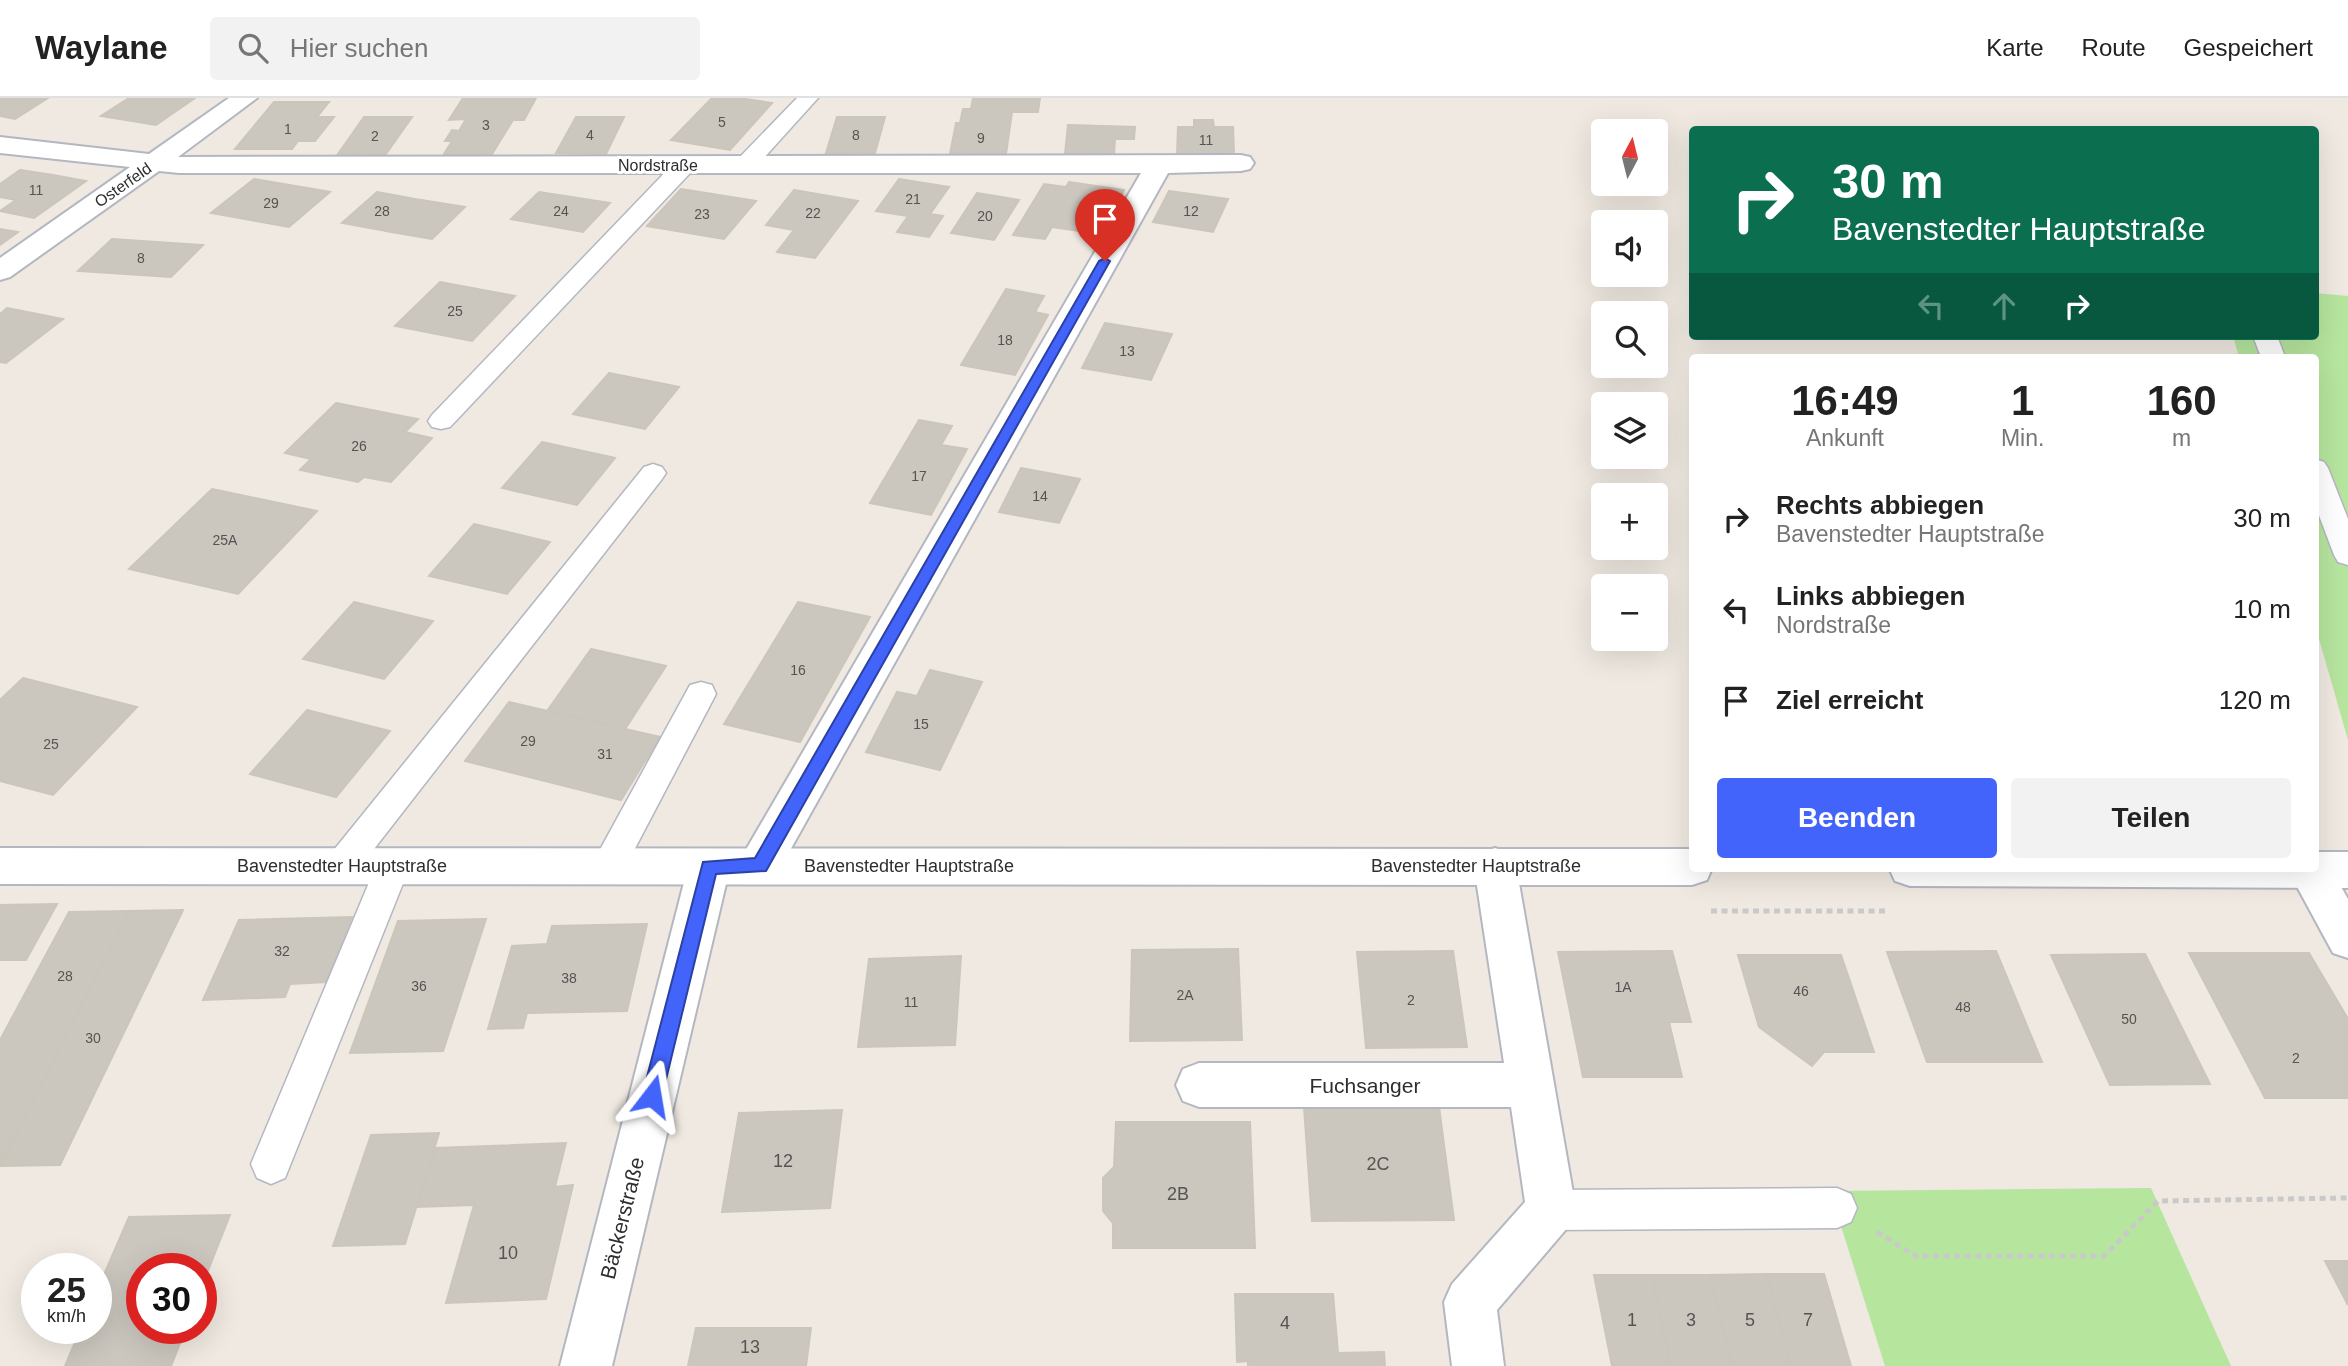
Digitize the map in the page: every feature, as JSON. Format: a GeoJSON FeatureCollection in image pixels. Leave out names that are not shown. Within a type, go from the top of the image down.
{"type":"FeatureCollection","features":[{"type":"Feature","properties":{"kind":"street","name":"Osterfeld"},"geometry":{"type":"LineString","coordinates":[[0,271],[245,98]]}},
{"type":"Feature","properties":{"kind":"street","name":"Nordstraße"},"geometry":{"type":"LineString","coordinates":[[0,145],[179,164],[1241,163]]}},
{"type":"Feature","properties":{"kind":"street"},"geometry":{"type":"LineString","coordinates":[[760,866],[1159,165]]}},
{"type":"Feature","properties":{"kind":"street","name":"Bavenstedter Hauptstraße"},"geometry":{"type":"LineString","coordinates":[[0,866],[1689,867]]}},
{"type":"Feature","properties":{"kind":"street"},"geometry":{"type":"LineString","coordinates":[[1478,1366],[1470,1303],[1551,1210],[1495,866]]}},
{"type":"Feature","properties":{"kind":"street","name":"Bäckerstraße"},"geometry":{"type":"LineString","coordinates":[[586,1366],[709,867]]}},
{"type":"Feature","properties":{"kind":"street"},"geometry":{"type":"LineString","coordinates":[[2328,870],[2348,939]]}},
{"type":"Feature","properties":{"kind":"street","name":"Fuchsanger"},"geometry":{"type":"LineString","coordinates":[[1199,1085],[1531,1085]]}},
{"type":"Feature","properties":{"kind":"lane"},"geometry":{"type":"LineString","coordinates":[[745,165],[808,98]]}},
{"type":"Feature","properties":{"kind":"lane"},"geometry":{"type":"LineString","coordinates":[[442,421],[685,165]]}},
{"type":"Feature","properties":{"kind":"lane"},"geometry":{"type":"LineString","coordinates":[[341,866],[653,473]]}},
{"type":"Feature","properties":{"kind":"lane"},"geometry":{"type":"LineString","coordinates":[[2319,479],[2348,555]]}},
{"type":"Feature","properties":{"kind":"lane"},"geometry":{"type":"LineString","coordinates":[[608,867],[702,694]]}},
{"type":"Feature","properties":{"kind":"lane"},"geometry":{"type":"LineString","coordinates":[[271,1164],[393,866]]}},
{"type":"Feature","properties":{"kind":"lane"},"geometry":{"type":"LineString","coordinates":[[1551,1210],[1837,1208]]}},
{"type":"Feature","properties":{"kind":"path"},"geometry":{"type":"LineString","coordinates":[[1916,1256],[2104,1256],[2158,1201],[2348,1198]]}},
{"type":"Feature","properties":{"kind":"green space"},"geometry":{"type":"Polygon","coordinates":[[[2319,293],[2348,296],[2348,740],[2319,639],[2319,354],[2238,354],[2234,340],[2319,340],[2319,293]]]}},
{"type":"Feature","properties":{"kind":"green space"},"geometry":{"type":"Polygon","coordinates":[[[2151,1188],[2231,1366],[1885,1366],[1830,1191],[2151,1188]]]}},
{"type":"Feature","properties":{"kind":"building"},"geometry":{"type":"Polygon","coordinates":[[[0,98],[48,98],[15,119],[0,116],[0,98]]]}},
{"type":"Feature","properties":{"kind":"building"},"geometry":{"type":"Polygon","coordinates":[[[129,98],[195,98],[156,125],[101,116],[129,98]]]}},
{"type":"Feature","properties":{"kind":"building"},"geometry":{"type":"Polygon","coordinates":[[[463,98],[536,98],[524,120],[513,120],[492,154],[444,154],[452,141],[445,141],[452,130],[459,131],[466,119],[449,120],[463,98]]]}},
{"type":"Feature","properties":{"kind":"building"},"geometry":{"type":"Polygon","coordinates":[[[712,98],[739,98],[772,103],[730,150],[671,140],[712,98]]]}},
{"type":"Feature","properties":{"kind":"building"},"geometry":{"type":"Polygon","coordinates":[[[973,98],[1040,98],[1038,112],[1012,112],[1006,154],[950,154],[956,123],[960,123],[963,109],[971,109],[973,98]]]}},
{"type":"Feature","properties":{"kind":"building"},"geometry":{"type":"Polygon","coordinates":[[[274,102],[329,102],[317,117],[334,117],[315,141],[298,141],[292,149],[235,149],[274,102]]]}},
{"type":"Feature","properties":{"kind":"building"},"geometry":{"type":"Polygon","coordinates":[[[364,117],[412,117],[386,154],[338,154],[364,117]]]}},
{"type":"Feature","properties":{"kind":"building"},"geometry":{"type":"Polygon","coordinates":[[[576,117],[624,117],[606,154],[556,153],[576,117]]]}},
{"type":"Feature","properties":{"kind":"building"},"geometry":{"type":"Polygon","coordinates":[[[837,117],[885,117],[875,153],[826,153],[837,117]]]}},
{"type":"Feature","properties":{"kind":"building"},"geometry":{"type":"Polygon","coordinates":[[[1194,120],[1213,120],[1214,127],[1233,127],[1234,154],[1177,154],[1178,127],[1194,127],[1194,120]]]}},
{"type":"Feature","properties":{"kind":"building"},"geometry":{"type":"Polygon","coordinates":[[[1068,125],[1135,127],[1134,139],[1115,139],[1114,154],[1065,154],[1068,125]]]}},
{"type":"Feature","properties":{"kind":"building"},"geometry":{"type":"Polygon","coordinates":[[[20,170],[86,181],[34,218],[0,211],[16,200],[0,197],[0,184],[20,170]]]}},
{"type":"Feature","properties":{"kind":"building"},"geometry":{"type":"Polygon","coordinates":[[[254,179],[330,192],[289,227],[211,213],[254,179]]]}},
{"type":"Feature","properties":{"kind":"building"},"geometry":{"type":"Polygon","coordinates":[[[899,179],[949,187],[930,214],[943,216],[929,237],[897,232],[908,216],[876,211],[899,179]]]}},
{"type":"Feature","properties":{"kind":"building"},"geometry":{"type":"Polygon","coordinates":[[[1069,182],[1124,190],[1100,234],[1052,227],[1045,239],[1013,235],[1044,184],[1066,187],[1069,182]]]}},
{"type":"Feature","properties":{"kind":"building"},"geometry":{"type":"Polygon","coordinates":[[[681,189],[756,201],[724,239],[647,226],[681,189]]]}},
{"type":"Feature","properties":{"kind":"building"},"geometry":{"type":"Polygon","coordinates":[[[794,190],[858,201],[815,258],[777,252],[794,230],[766,225],[794,190]]]}},
{"type":"Feature","properties":{"kind":"building"},"geometry":{"type":"Polygon","coordinates":[[[1169,191],[1228,199],[1213,232],[1153,222],[1169,191]]]}},
{"type":"Feature","properties":{"kind":"building"},"geometry":{"type":"Polygon","coordinates":[[[377,192],[421,200],[386,231],[342,223],[377,192]]]}},
{"type":"Feature","properties":{"kind":"building"},"geometry":{"type":"Polygon","coordinates":[[[539,192],[610,203],[583,232],[511,219],[539,192]]]}},
{"type":"Feature","properties":{"kind":"building"},"geometry":{"type":"Polygon","coordinates":[[[977,193],[1019,200],[994,240],[951,233],[977,193]]]}},
{"type":"Feature","properties":{"kind":"building"},"geometry":{"type":"Polygon","coordinates":[[[421,200],[465,207],[432,239],[386,231],[421,200]]]}},
{"type":"Feature","properties":{"kind":"building"},"geometry":{"type":"Polygon","coordinates":[[[0,229],[18,232],[0,245],[0,229]]]}},
{"type":"Feature","properties":{"kind":"building"},"geometry":{"type":"Polygon","coordinates":[[[112,239],[203,245],[171,277],[78,271],[112,239]]]}},
{"type":"Feature","properties":{"kind":"building"},"geometry":{"type":"Polygon","coordinates":[[[440,282],[515,296],[472,341],[395,326],[440,282]]]}},
{"type":"Feature","properties":{"kind":"building"},"geometry":{"type":"Polygon","coordinates":[[[1006,289],[1044,296],[1035,312],[1048,315],[1015,375],[961,365],[1006,289]]]}},
{"type":"Feature","properties":{"kind":"building"},"geometry":{"type":"Polygon","coordinates":[[[7,308],[63,319],[6,363],[0,362],[0,314],[7,308]]]}},
{"type":"Feature","properties":{"kind":"building"},"geometry":{"type":"Polygon","coordinates":[[[1105,323],[1172,334],[1151,380],[1082,368],[1105,323]]]}},
{"type":"Feature","properties":{"kind":"building"},"geometry":{"type":"Polygon","coordinates":[[[609,373],[679,387],[645,429],[573,414],[609,373]]]}},
{"type":"Feature","properties":{"kind":"building"},"geometry":{"type":"Polygon","coordinates":[[[336,403],[418,419],[405,432],[432,438],[391,482],[364,477],[358,482],[300,470],[311,459],[285,453],[336,403]]]}},
{"type":"Feature","properties":{"kind":"building"},"geometry":{"type":"Polygon","coordinates":[[[919,420],[952,426],[941,445],[967,449],[931,515],[870,503],[919,420]]]}},
{"type":"Feature","properties":{"kind":"building"},"geometry":{"type":"Polygon","coordinates":[[[542,442],[615,458],[577,505],[502,488],[542,442]]]}},
{"type":"Feature","properties":{"kind":"building"},"geometry":{"type":"Polygon","coordinates":[[[1021,468],[1080,479],[1059,523],[999,512],[1021,468]]]}},
{"type":"Feature","properties":{"kind":"building"},"geometry":{"type":"Polygon","coordinates":[[[212,489],[317,511],[238,594],[129,569],[212,489]]]}},
{"type":"Feature","properties":{"kind":"building"},"geometry":{"type":"Polygon","coordinates":[[[474,524],[550,542],[507,594],[429,576],[474,524]]]}},
{"type":"Feature","properties":{"kind":"building"},"geometry":{"type":"Polygon","coordinates":[[[354,602],[433,621],[384,679],[303,659],[354,602]]]}},
{"type":"Feature","properties":{"kind":"building"},"geometry":{"type":"Polygon","coordinates":[[[798,602],[870,617],[800,742],[724,724],[798,602]]]}},
{"type":"Feature","properties":{"kind":"building"},"geometry":{"type":"Polygon","coordinates":[[[591,649],[666,666],[625,729],[547,711],[591,649]]]}},
{"type":"Feature","properties":{"kind":"building"},"geometry":{"type":"Polygon","coordinates":[[[930,670],[982,682],[940,770],[866,752],[897,692],[917,696],[930,670]]]}},
{"type":"Feature","properties":{"kind":"building"},"geometry":{"type":"Polygon","coordinates":[[[23,678],[137,707],[53,795],[0,781],[0,700],[23,678]]]}},
{"type":"Feature","properties":{"kind":"building"},"geometry":{"type":"Polygon","coordinates":[[[509,702],[660,737],[621,800],[465,761],[509,702]]]}},
{"type":"Feature","properties":{"kind":"building"},"geometry":{"type":"Polygon","coordinates":[[[307,710],[390,731],[336,797],[250,774],[307,710]]]}},
{"type":"Feature","properties":{"kind":"building"},"geometry":{"type":"Polygon","coordinates":[[[57,904],[26,960],[0,960],[0,905],[57,904]]]}},
{"type":"Feature","properties":{"kind":"building"},"geometry":{"type":"Polygon","coordinates":[[[183,910],[60,1165],[0,1166],[129,911],[183,910]]]}},
{"type":"Feature","properties":{"kind":"building"},"geometry":{"type":"Polygon","coordinates":[[[129,911],[0,1164],[0,1040],[69,912],[129,911]]]}},
{"type":"Feature","properties":{"kind":"building"},"geometry":{"type":"Polygon","coordinates":[[[352,917],[326,982],[290,984],[285,997],[203,1000],[239,920],[352,917]]]}},
{"type":"Feature","properties":{"kind":"building"},"geometry":{"type":"Polygon","coordinates":[[[486,919],[443,1051],[350,1053],[398,921],[486,919]]]}},
{"type":"Feature","properties":{"kind":"building"},"geometry":{"type":"Polygon","coordinates":[[[647,924],[627,1011],[527,1013],[523,1028],[488,1029],[512,946],[547,944],[552,926],[647,924]]]}},
{"type":"Feature","properties":{"kind":"building"},"geometry":{"type":"Polygon","coordinates":[[[1238,949],[1242,1040],[1130,1041],[1132,950],[1238,949]]]}},
{"type":"Feature","properties":{"kind":"building"},"geometry":{"type":"Polygon","coordinates":[[[1453,951],[1467,1047],[1366,1048],[1357,952],[1453,951]]]}},
{"type":"Feature","properties":{"kind":"building"},"geometry":{"type":"Polygon","coordinates":[[[1672,951],[1691,1022],[1669,1022],[1682,1077],[1583,1077],[1558,952],[1672,951]]]}},
{"type":"Feature","properties":{"kind":"building"},"geometry":{"type":"Polygon","coordinates":[[[1996,951],[2042,1062],[1927,1062],[1887,952],[1996,951]]]}},
{"type":"Feature","properties":{"kind":"building"},"geometry":{"type":"Polygon","coordinates":[[[2189,953],[2309,953],[2348,1019],[2348,1098],[2265,1098],[2189,953]]]}},
{"type":"Feature","properties":{"kind":"building"},"geometry":{"type":"Polygon","coordinates":[[[2145,954],[2210,1084],[2110,1085],[2051,955],[2145,954]]]}},
{"type":"Feature","properties":{"kind":"building"},"geometry":{"type":"Polygon","coordinates":[[[1738,955],[1841,955],[1874,1052],[1824,1052],[1812,1066],[1759,1027],[1738,955]]]}},
{"type":"Feature","properties":{"kind":"building"},"geometry":{"type":"Polygon","coordinates":[[[961,956],[955,1045],[858,1047],[869,959],[961,956]]]}},
{"type":"Feature","properties":{"kind":"building"},"geometry":{"type":"Polygon","coordinates":[[[1304,1107],[1439,1107],[1454,1220],[1312,1221],[1304,1107]]]}},
{"type":"Feature","properties":{"kind":"building"},"geometry":{"type":"Polygon","coordinates":[[[842,1110],[830,1208],[722,1212],[739,1113],[842,1110]]]}},
{"type":"Feature","properties":{"kind":"building"},"geometry":{"type":"Polygon","coordinates":[[[1116,1122],[1250,1122],[1255,1248],[1113,1248],[1113,1223],[1103,1211],[1103,1178],[1114,1167],[1116,1122]]]}},
{"type":"Feature","properties":{"kind":"building"},"geometry":{"type":"Polygon","coordinates":[[[439,1133],[405,1244],[333,1246],[371,1135],[439,1133]]]}},
{"type":"Feature","properties":{"kind":"building"},"geometry":{"type":"Polygon","coordinates":[[[566,1143],[555,1187],[573,1185],[546,1299],[446,1303],[474,1205],[416,1207],[435,1148],[566,1143]]]}},
{"type":"Feature","properties":{"kind":"building"},"geometry":{"type":"Polygon","coordinates":[[[230,1215],[215,1253],[126,1253],[126,1344],[180,1344],[171,1366],[65,1366],[74,1344],[112,1344],[112,1256],[129,1217],[230,1215]]]}},
{"type":"Feature","properties":{"kind":"building"},"geometry":{"type":"Polygon","coordinates":[[[2325,1261],[2348,1261],[2348,1305],[2325,1261]]]}},
{"type":"Feature","properties":{"kind":"building"},"geometry":{"type":"Polygon","coordinates":[[[1767,1274],[1791,1366],[1732,1366],[1710,1275],[1767,1274]]]}},
{"type":"Feature","properties":{"kind":"building"},"geometry":{"type":"Polygon","coordinates":[[[1767,1274],[1824,1274],[1851,1366],[1791,1366],[1767,1274]]]}},
{"type":"Feature","properties":{"kind":"building"},"geometry":{"type":"Polygon","coordinates":[[[1594,1275],[1652,1275],[1671,1366],[1612,1366],[1594,1275]]]}},
{"type":"Feature","properties":{"kind":"building"},"geometry":{"type":"Polygon","coordinates":[[[1652,1275],[1710,1275],[1732,1366],[1671,1366],[1652,1275]]]}},
{"type":"Feature","properties":{"kind":"building"},"geometry":{"type":"Polygon","coordinates":[[[1235,1294],[1333,1294],[1338,1353],[1384,1352],[1385,1366],[1248,1366],[1248,1361],[1237,1362],[1235,1294]]]}},
{"type":"Feature","properties":{"kind":"building"},"geometry":{"type":"Polygon","coordinates":[[[696,1328],[811,1328],[806,1366],[688,1366],[696,1328]]]}},
{"type":"Feature","properties":{"kind":"route"},"geometry":{"type":"LineString","coordinates":[[652,1096],[709,867],[760,866],[1105,261]]}}]}
